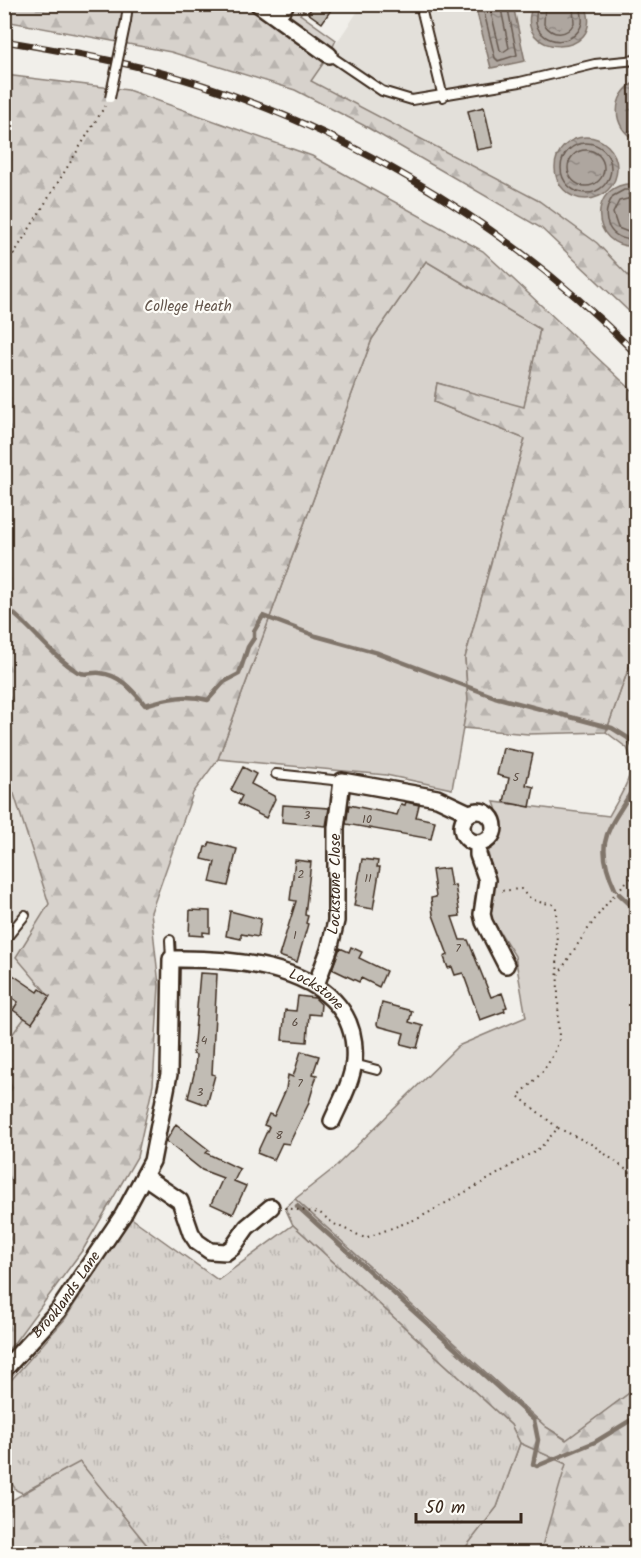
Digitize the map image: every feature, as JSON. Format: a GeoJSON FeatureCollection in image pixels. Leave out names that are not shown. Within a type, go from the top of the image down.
{"type":"FeatureCollection","features":[{"type":"Feature","properties":{"kind":"street"},"geometry":{"type":"LineString","coordinates":[[258,4],[329,55]]}},
{"type":"Feature","properties":{"kind":"street"},"geometry":{"type":"LineString","coordinates":[[277,17],[286,4]]}},
{"type":"Feature","properties":{"kind":"street"},"geometry":{"type":"LineString","coordinates":[[342,781],[437,798],[469,813],[485,812],[494,825],[492,836],[478,843],[468,840],[462,831],[463,821],[469,813]]}},
{"type":"Feature","properties":{"kind":"street","name":"Lockstone Close"},"geometry":{"type":"LineString","coordinates":[[316,985],[329,950],[336,921],[336,828],[342,781]]}},
{"type":"Feature","properties":{"kind":"street"},"geometry":{"type":"LineString","coordinates":[[478,843],[478,855],[487,880],[483,909],[484,922],[506,964]]}},
{"type":"Feature","properties":{"kind":"street"},"geometry":{"type":"LineString","coordinates":[[171,959],[169,1074],[160,1127],[145,1177],[180,1201],[191,1233],[197,1242],[210,1251],[226,1252],[233,1247],[247,1227],[271,1207]]}},
{"type":"Feature","properties":{"kind":"street","name":"Lockstone"},"geometry":{"type":"LineString","coordinates":[[171,959],[229,961],[265,968],[316,985],[331,995],[348,1021],[353,1036],[354,1064],[332,1121]]}},
{"type":"Feature","properties":{"kind":"street","name":"Brooklands Lane"},"geometry":{"type":"LineString","coordinates":[[4,1370],[58,1311],[123,1215],[145,1177]]}},
{"type":"Feature","properties":{"kind":"lane"},"geometry":{"type":"LineString","coordinates":[[110,98],[128,4]]}},
{"type":"Feature","properties":{"kind":"lane"},"geometry":{"type":"LineString","coordinates":[[420,4],[443,97]]}},
{"type":"Feature","properties":{"kind":"lane"},"geometry":{"type":"LineString","coordinates":[[329,55],[395,97],[412,100],[443,97],[595,64],[636,60]]}},
{"type":"Feature","properties":{"kind":"lane"},"geometry":{"type":"LineString","coordinates":[[276,774],[342,781]]}},
{"type":"Feature","properties":{"kind":"lane"},"geometry":{"type":"LineString","coordinates":[[4,941],[25,915]]}},
{"type":"Feature","properties":{"kind":"lane"},"geometry":{"type":"LineString","coordinates":[[170,940],[171,959]]}},
{"type":"Feature","properties":{"kind":"lane"},"geometry":{"type":"LineString","coordinates":[[354,1064],[377,1070]]}},
{"type":"Feature","properties":{"kind":"path"},"geometry":{"type":"LineString","coordinates":[[4,270],[110,98]]}},
{"type":"Feature","properties":{"kind":"path"},"geometry":{"type":"LineString","coordinates":[[557,975],[589,927],[624,884],[636,873]]}},
{"type":"Feature","properties":{"kind":"path"},"geometry":{"type":"LineString","coordinates":[[487,892],[521,888],[526,896],[539,903],[552,904],[556,908],[559,1040],[553,1059],[539,1077],[518,1096],[558,1128],[593,1145],[636,1177]]}},
{"type":"Feature","properties":{"kind":"path"},"geometry":{"type":"LineString","coordinates":[[293,1209],[320,1213],[334,1224],[365,1238],[419,1218],[494,1176],[541,1146],[558,1128]]}},
{"type":"Feature","properties":{"kind":"shaded area"},"geometry":{"type":"Polygon","coordinates":[[[362,5],[636,5],[636,284],[597,243],[539,201],[311,81],[362,5]]]}},
{"type":"Feature","properties":{"kind":"shaded area"},"geometry":{"type":"Polygon","coordinates":[[[5,786],[14,794],[49,904],[16,957],[45,991],[5,1044],[5,786]]]}},
{"type":"Feature","properties":{"kind":"green space"},"geometry":{"type":"Polygon","coordinates":[[[5,5],[255,5],[329,55],[311,81],[539,201],[597,243],[636,284],[636,318],[541,228],[363,125],[295,90],[171,52],[5,21],[5,5]]]}},
{"type":"Feature","properties":{"kind":"green space"},"geometry":{"type":"Polygon","coordinates":[[[286,5],[307,5],[300,14],[336,40],[329,55],[277,17],[286,5]]]}},
{"type":"Feature","properties":{"kind":"green space","name":"College Heath"},"geometry":{"type":"Polygon","coordinates":[[[5,75],[128,90],[312,156],[483,251],[636,394],[636,647],[606,732],[528,734],[463,728],[468,701],[465,658],[525,439],[434,402],[437,383],[524,407],[540,329],[426,261],[372,339],[218,759],[193,793],[151,912],[159,985],[153,1085],[137,1157],[84,1248],[5,1353],[4,1099],[12,1088],[5,1072],[5,1044],[45,991],[16,957],[49,904],[14,794],[5,786],[5,75]]]}},
{"type":"Feature","properties":{"kind":"green space"},"geometry":{"type":"Polygon","coordinates":[[[426,261],[540,329],[524,408],[437,383],[434,402],[525,439],[465,658],[468,701],[452,789],[386,775],[218,759],[372,339],[426,261]]]}},
{"type":"Feature","properties":{"kind":"green space"},"geometry":{"type":"Polygon","coordinates":[[[636,647],[636,1388],[567,1440],[546,1427],[295,1199],[333,1169],[458,1046],[526,1017],[515,956],[490,916],[495,882],[488,853],[498,822],[494,802],[609,816],[627,783],[631,766],[627,748],[606,732],[636,647]]]}},
{"type":"Feature","properties":{"kind":"green space"},"geometry":{"type":"Polygon","coordinates":[[[295,1199],[546,1427],[566,1440],[636,1388],[636,1553],[540,1553],[566,1464],[520,1443],[511,1425],[293,1225],[285,1208],[295,1199]]]}},
{"type":"Feature","properties":{"kind":"green space"},"geometry":{"type":"Polygon","coordinates":[[[130,1217],[218,1280],[293,1225],[511,1425],[520,1443],[497,1507],[462,1552],[147,1553],[147,1545],[80,1462],[22,1493],[16,1490],[5,1473],[5,1387],[65,1319],[130,1217]]]}},
{"type":"Feature","properties":{"kind":"green space"},"geometry":{"type":"Polygon","coordinates":[[[520,1443],[567,1464],[543,1552],[460,1554],[497,1507],[520,1443]]]}},
{"type":"Feature","properties":{"kind":"green space"},"geometry":{"type":"Polygon","coordinates":[[[80,1461],[147,1545],[147,1553],[5,1554],[5,1509],[12,1500],[80,1461]]]}},
{"type":"Feature","properties":{"kind":"water"},"geometry":{"type":"Polygon","coordinates":[[[475,5],[513,5],[525,61],[491,68],[475,5]]]}},
{"type":"Feature","properties":{"kind":"water"},"geometry":{"type":"Polygon","coordinates":[[[533,5],[585,5],[588,23],[583,36],[573,43],[559,46],[545,43],[535,36],[530,23],[533,5]]]}},
{"type":"Feature","properties":{"kind":"water"},"geometry":{"type":"Polygon","coordinates":[[[636,82],[636,140],[622,128],[617,111],[622,94],[636,82]]]}},
{"type":"Feature","properties":{"kind":"water"},"geometry":{"type":"Polygon","coordinates":[[[580,137],[592,137],[608,146],[615,156],[617,168],[615,180],[608,190],[592,199],[580,199],[569,194],[560,185],[555,174],[555,162],[560,151],[569,142],[580,137]]]}},
{"type":"Feature","properties":{"kind":"water"},"geometry":{"type":"Polygon","coordinates":[[[636,184],[636,246],[620,244],[609,237],[602,227],[600,215],[602,203],[609,193],[620,186],[636,184]]]}},
{"type":"Feature","properties":{"kind":"building"},"geometry":{"type":"Polygon","coordinates":[[[314,4],[335,4],[322,23],[308,13],[314,4]]]}},
{"type":"Feature","properties":{"kind":"building"},"geometry":{"type":"Polygon","coordinates":[[[484,107],[493,147],[477,150],[468,111],[484,107]]]}},
{"type":"Feature","properties":{"kind":"building"},"geometry":{"type":"Polygon","coordinates":[[[503,748],[533,754],[526,785],[534,787],[530,807],[504,802],[509,778],[497,775],[503,748]]]}},
{"type":"Feature","properties":{"kind":"building"},"geometry":{"type":"Polygon","coordinates":[[[243,767],[256,774],[251,784],[274,796],[275,799],[266,818],[238,804],[242,796],[231,790],[243,767]]]}},
{"type":"Feature","properties":{"kind":"building"},"geometry":{"type":"Polygon","coordinates":[[[406,802],[419,805],[416,817],[435,821],[431,839],[346,824],[349,805],[397,815],[401,804],[405,805],[406,802]]]}},
{"type":"Feature","properties":{"kind":"building"},"geometry":{"type":"Polygon","coordinates":[[[283,805],[329,808],[326,826],[282,822],[283,805]]]}},
{"type":"Feature","properties":{"kind":"building"},"geometry":{"type":"Polygon","coordinates":[[[210,842],[237,849],[228,886],[210,882],[215,862],[202,859],[205,847],[208,847],[210,842]]]}},
{"type":"Feature","properties":{"kind":"building"},"geometry":{"type":"Polygon","coordinates":[[[362,859],[378,861],[377,867],[380,867],[373,909],[354,906],[362,859]]]}},
{"type":"Feature","properties":{"kind":"building"},"geometry":{"type":"Polygon","coordinates":[[[295,860],[311,862],[305,915],[308,916],[306,923],[308,924],[297,962],[279,956],[296,901],[290,900],[295,860]]]}},
{"type":"Feature","properties":{"kind":"building"},"geometry":{"type":"Polygon","coordinates":[[[448,868],[451,886],[455,885],[460,916],[452,917],[460,940],[468,940],[491,997],[502,993],[507,1007],[504,1008],[505,1011],[480,1020],[463,973],[455,975],[452,967],[448,968],[444,957],[448,955],[433,915],[431,898],[436,897],[432,870],[448,868]]]}},
{"type":"Feature","properties":{"kind":"building"},"geometry":{"type":"Polygon","coordinates":[[[190,910],[210,911],[210,933],[203,932],[203,936],[189,935],[190,910]]]}},
{"type":"Feature","properties":{"kind":"building"},"geometry":{"type":"Polygon","coordinates":[[[230,911],[261,919],[258,937],[241,934],[241,939],[226,936],[230,911]]]}},
{"type":"Feature","properties":{"kind":"building"},"geometry":{"type":"Polygon","coordinates":[[[351,947],[362,952],[359,958],[386,971],[379,987],[361,978],[359,982],[332,969],[340,948],[349,952],[351,947]]]}},
{"type":"Feature","properties":{"kind":"building"},"geometry":{"type":"Polygon","coordinates":[[[4,969],[38,992],[40,989],[50,996],[32,1023],[13,1010],[18,1002],[4,992],[4,969]]]}},
{"type":"Feature","properties":{"kind":"building"},"geometry":{"type":"Polygon","coordinates":[[[200,973],[217,974],[212,1074],[215,1075],[207,1105],[188,1098],[195,1070],[196,1055],[193,1054],[200,973]]]}},
{"type":"Feature","properties":{"kind":"building"},"geometry":{"type":"Polygon","coordinates":[[[298,996],[315,998],[321,1004],[320,1015],[309,1014],[307,1042],[282,1040],[285,1010],[296,1011],[298,996]]]}},
{"type":"Feature","properties":{"kind":"building"},"geometry":{"type":"Polygon","coordinates":[[[382,1003],[412,1011],[409,1022],[423,1026],[417,1048],[401,1044],[404,1033],[378,1026],[382,1003]]]}},
{"type":"Feature","properties":{"kind":"building"},"geometry":{"type":"Polygon","coordinates":[[[301,1051],[319,1056],[313,1074],[317,1075],[308,1105],[289,1144],[282,1143],[274,1160],[257,1153],[269,1127],[264,1125],[269,1114],[274,1116],[286,1089],[288,1075],[293,1077],[301,1051]]]}},
{"type":"Feature","properties":{"kind":"building"},"geometry":{"type":"Polygon","coordinates":[[[176,1124],[209,1150],[206,1153],[240,1169],[234,1181],[246,1186],[233,1214],[211,1204],[223,1178],[202,1170],[166,1141],[176,1124]]]}},
{"type":"Feature","properties":{"kind":"waterway"},"geometry":{"type":"LineString","coordinates":[[4,606],[68,665],[81,673],[107,674],[120,680],[145,705],[176,698],[192,697],[208,700],[224,682],[239,674],[248,647],[254,638],[254,631],[263,616],[316,636],[378,653],[495,697],[612,728],[628,738],[636,751]]}},
{"type":"Feature","properties":{"kind":"waterway"},"geometry":{"type":"LineString","coordinates":[[615,889],[608,871],[605,844],[613,821],[636,783]]}},
{"type":"Feature","properties":{"kind":"waterway"},"geometry":{"type":"LineString","coordinates":[[619,894],[636,910]]}},
{"type":"Feature","properties":{"kind":"waterway"},"geometry":{"type":"LineString","coordinates":[[297,1206],[534,1420],[538,1440],[533,1464],[537,1466],[595,1442],[636,1417]]}},
{"type":"Feature","properties":{"kind":"railway"},"geometry":{"type":"LineString","coordinates":[[4,41],[147,69],[214,89],[281,114],[347,144],[411,179],[472,218],[530,260],[585,305],[636,354]]}}]}
